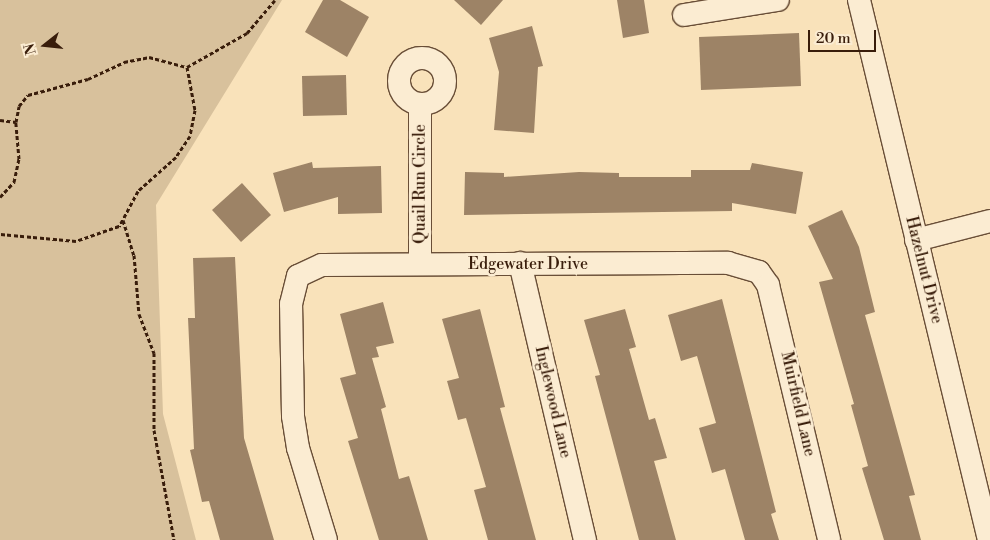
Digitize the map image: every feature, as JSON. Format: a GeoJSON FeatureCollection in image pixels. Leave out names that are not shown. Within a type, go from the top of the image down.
{"type":"FeatureCollection","features":[{"type":"Feature","properties":{"kind":"street"},"geometry":{"type":"LineString","coordinates":[[684,15],[778,0]]}},
{"type":"Feature","properties":{"kind":"street","name":"Hazelnut Drive"},"geometry":{"type":"LineString","coordinates":[[859,0],[989,540]]}},
{"type":"Feature","properties":{"kind":"street","name":"Quail Run Circle"},"geometry":{"type":"LineString","coordinates":[[420,104],[420,264]]}},
{"type":"Feature","properties":{"kind":"street"},"geometry":{"type":"LineString","coordinates":[[916,240],[990,221]]}},
{"type":"Feature","properties":{"kind":"street","name":"Edgewater Drive"},"geometry":{"type":"LineString","coordinates":[[326,540],[306,479],[293,416],[291,304],[298,276],[322,265],[420,264],[728,263],[759,272]]}},
{"type":"Feature","properties":{"kind":"street","name":"Inglewood Lane"},"geometry":{"type":"LineString","coordinates":[[520,264],[585,540]]}},
{"type":"Feature","properties":{"kind":"street","name":"Muirfield Lane"},"geometry":{"type":"LineString","coordinates":[[759,272],[774,304],[829,540]]}},
{"type":"Feature","properties":{"kind":"path"},"geometry":{"type":"LineString","coordinates":[[0,198],[14,182],[19,159],[16,122],[19,106],[28,95],[88,79],[124,62],[149,57],[186,67],[247,33],[275,0]]}},
{"type":"Feature","properties":{"kind":"path"},"geometry":{"type":"LineString","coordinates":[[0,234],[76,242],[119,226],[138,191],[176,157],[190,136],[195,110],[186,67]]}},
{"type":"Feature","properties":{"kind":"path"},"geometry":{"type":"LineString","coordinates":[[0,120],[16,122]]}},
{"type":"Feature","properties":{"kind":"path"},"geometry":{"type":"LineString","coordinates":[[123,220],[134,255],[139,314],[154,353],[154,430],[174,540]]}},
{"type":"Feature","properties":{"kind":"shaded area"},"geometry":{"type":"Polygon","coordinates":[[[0,0],[282,0],[156,205],[163,414],[196,540],[0,540],[0,0]]]}},
{"type":"Feature","properties":{"kind":"building"},"geometry":{"type":"Polygon","coordinates":[[[323,0],[340,0],[369,17],[347,57],[305,32],[323,0]]]}},
{"type":"Feature","properties":{"kind":"building"},"geometry":{"type":"Polygon","coordinates":[[[454,0],[503,0],[481,25],[454,0]]]}},
{"type":"Feature","properties":{"kind":"building"},"geometry":{"type":"Polygon","coordinates":[[[617,0],[644,0],[649,33],[623,38],[617,0]]]}},
{"type":"Feature","properties":{"kind":"building"},"geometry":{"type":"Polygon","coordinates":[[[532,26],[543,66],[538,67],[534,133],[494,130],[499,72],[489,38],[532,26]]]}},
{"type":"Feature","properties":{"kind":"building"},"geometry":{"type":"Polygon","coordinates":[[[799,33],[801,86],[701,90],[699,37],[799,33]]]}},
{"type":"Feature","properties":{"kind":"building"},"geometry":{"type":"Polygon","coordinates":[[[346,75],[347,115],[303,116],[302,76],[346,75]]]}},
{"type":"Feature","properties":{"kind":"building"},"geometry":{"type":"Polygon","coordinates":[[[312,162],[313,168],[381,166],[382,213],[338,214],[338,197],[284,212],[273,173],[312,162]]]}},
{"type":"Feature","properties":{"kind":"building"},"geometry":{"type":"Polygon","coordinates":[[[752,163],[803,172],[796,214],[732,203],[732,211],[464,215],[465,172],[504,173],[504,177],[579,172],[619,173],[619,177],[691,177],[691,170],[750,170],[752,163]]]}},
{"type":"Feature","properties":{"kind":"building"},"geometry":{"type":"Polygon","coordinates":[[[242,183],[271,215],[241,242],[212,210],[242,183]]]}},
{"type":"Feature","properties":{"kind":"building"},"geometry":{"type":"Polygon","coordinates":[[[842,210],[859,247],[875,312],[865,315],[915,495],[909,496],[921,540],[884,540],[862,468],[868,466],[851,405],[854,404],[819,282],[833,279],[808,226],[842,210]]]}},
{"type":"Feature","properties":{"kind":"building"},"geometry":{"type":"Polygon","coordinates":[[[235,257],[244,438],[274,540],[220,540],[209,501],[202,502],[190,450],[194,449],[188,318],[195,318],[193,258],[235,257]]]}},
{"type":"Feature","properties":{"kind":"building"},"geometry":{"type":"Polygon","coordinates":[[[722,299],[776,512],[771,514],[779,540],[745,540],[725,469],[712,473],[699,428],[716,423],[697,356],[681,361],[668,315],[722,299]]]}},
{"type":"Feature","properties":{"kind":"building"},"geometry":{"type":"Polygon","coordinates":[[[383,302],[394,343],[376,347],[379,357],[372,358],[386,407],[381,409],[399,479],[409,476],[428,540],[379,540],[348,441],[358,438],[340,378],[356,374],[340,314],[383,302]]]}},
{"type":"Feature","properties":{"kind":"building"},"geometry":{"type":"Polygon","coordinates":[[[480,309],[505,407],[500,408],[536,540],[488,540],[474,490],[486,487],[466,418],[458,420],[447,381],[459,378],[442,319],[480,309]]]}},
{"type":"Feature","properties":{"kind":"building"},"geometry":{"type":"Polygon","coordinates":[[[625,309],[636,347],[629,349],[649,420],[655,418],[667,458],[654,461],[676,540],[639,540],[595,376],[600,375],[584,320],[625,309]]]}}]}
